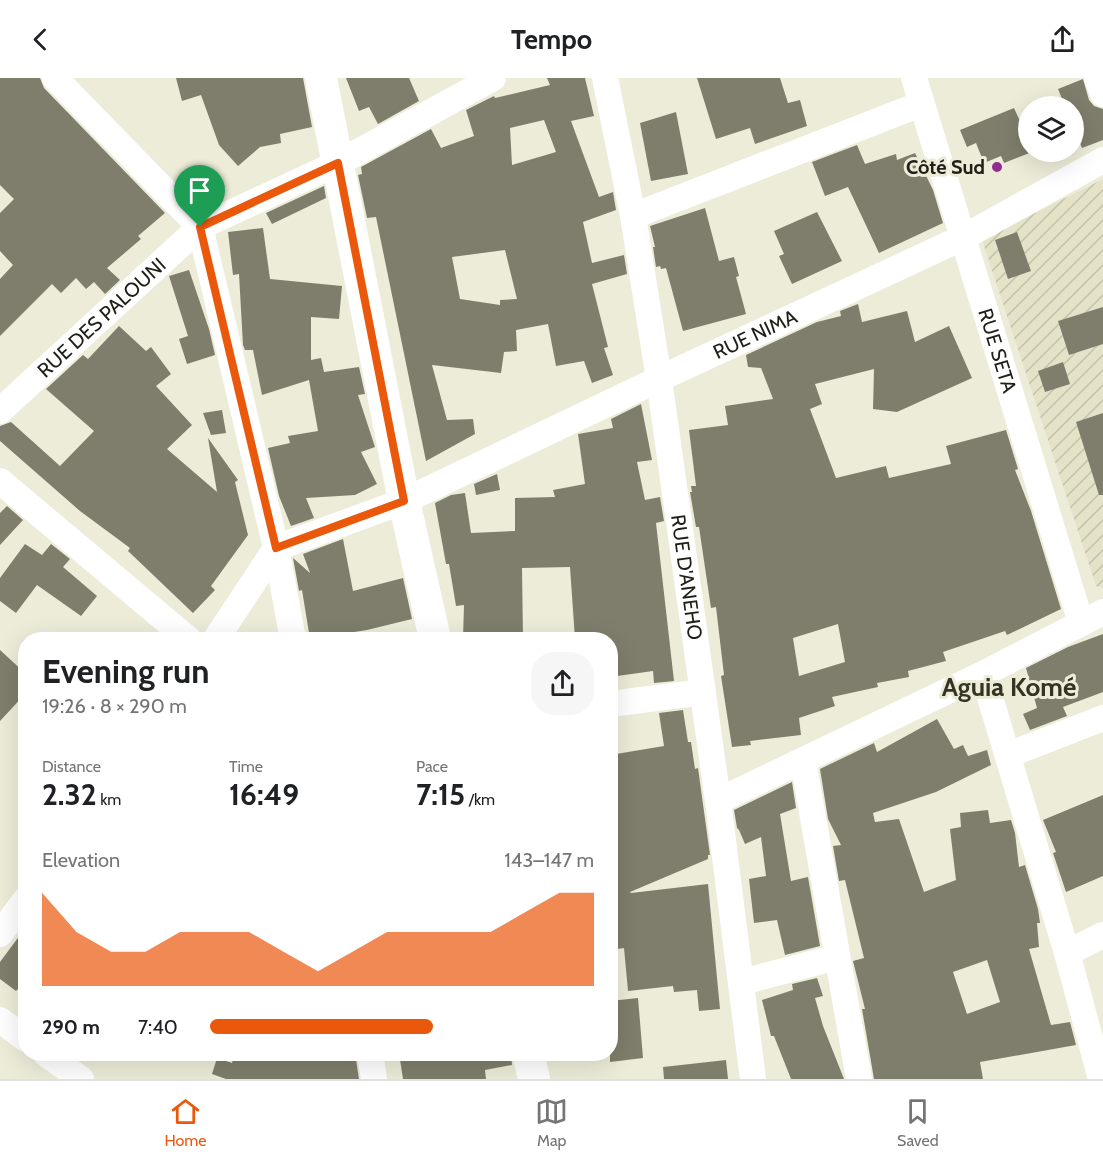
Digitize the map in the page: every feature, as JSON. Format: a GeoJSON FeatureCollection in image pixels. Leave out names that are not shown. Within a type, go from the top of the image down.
{"type":"FeatureCollection","features":[{"type":"Feature","properties":{"kind":"street"},"geometry":{"type":"LineString","coordinates":[[55,78],[200,227],[276,548],[292,632]]}},
{"type":"Feature","properties":{"kind":"street"},"geometry":{"type":"LineString","coordinates":[[321,78],[404,501],[433,632]]}},
{"type":"Feature","properties":{"kind":"street","name":"RUE DES PALOUNI"},"geometry":{"type":"LineString","coordinates":[[0,411],[200,227],[338,163],[493,78]]}},
{"type":"Feature","properties":{"kind":"street","name":"RUE D'ANEHO"},"geometry":{"type":"LineString","coordinates":[[605,78],[633,216],[659,379],[718,801],[753,1079]]}},
{"type":"Feature","properties":{"kind":"street","name":"RUE SETA"},"geometry":{"type":"LineString","coordinates":[[914,78],[964,237],[1092,618]]}},
{"type":"Feature","properties":{"kind":"street"},"geometry":{"type":"LineString","coordinates":[[1097,78],[1103,94]]}},
{"type":"Feature","properties":{"kind":"street"},"geometry":{"type":"LineString","coordinates":[[633,216],[921,104]]}},
{"type":"Feature","properties":{"kind":"street","name":"RUE NIMA"},"geometry":{"type":"LineString","coordinates":[[276,548],[404,501],[964,237],[1103,160]]}},
{"type":"Feature","properties":{"kind":"street"},"geometry":{"type":"LineString","coordinates":[[0,481],[180,632]]}},
{"type":"Feature","properties":{"kind":"street"},"geometry":{"type":"LineString","coordinates":[[221,632],[276,548]]}},
{"type":"Feature","properties":{"kind":"street"},"geometry":{"type":"LineString","coordinates":[[718,801],[983,674],[1092,618]]}},
{"type":"Feature","properties":{"kind":"street"},"geometry":{"type":"LineString","coordinates":[[983,674],[1067,953],[1101,1079]]}},
{"type":"Feature","properties":{"kind":"street"},"geometry":{"type":"LineString","coordinates":[[618,703],[703,692]]}},
{"type":"Feature","properties":{"kind":"street"},"geometry":{"type":"LineString","coordinates":[[1008,755],[1103,718]]}},
{"type":"Feature","properties":{"kind":"street"},"geometry":{"type":"LineString","coordinates":[[803,761],[859,1079]]}},
{"type":"Feature","properties":{"kind":"street"},"geometry":{"type":"LineString","coordinates":[[0,934],[18,910]]}},
{"type":"Feature","properties":{"kind":"street"},"geometry":{"type":"LineString","coordinates":[[1067,953],[1103,934]]}},
{"type":"Feature","properties":{"kind":"street"},"geometry":{"type":"LineString","coordinates":[[742,982],[837,957]]}},
{"type":"Feature","properties":{"kind":"street"},"geometry":{"type":"LineString","coordinates":[[0,1020],[18,1033]]}},
{"type":"Feature","properties":{"kind":"street"},"geometry":{"type":"LineString","coordinates":[[56,1061],[81,1079]]}},
{"type":"Feature","properties":{"kind":"street"},"geometry":{"type":"LineString","coordinates":[[371,1061],[374,1079]]}},
{"type":"Feature","properties":{"kind":"street"},"geometry":{"type":"LineString","coordinates":[[530,1061],[534,1079]]}},
{"type":"Feature","properties":{"kind":"shaded area"},"geometry":{"type":"Polygon","coordinates":[[[1103,179],[1103,588],[1096,586],[982,240],[1103,179]]]}},
{"type":"Feature","properties":{"kind":"building"},"geometry":{"type":"Polygon","coordinates":[[[0,78],[40,78],[44,88],[165,213],[138,236],[141,239],[107,268],[120,280],[105,294],[94,282],[86,289],[76,278],[61,293],[52,284],[0,336],[0,279],[13,265],[0,251],[0,213],[14,199],[0,185],[0,78]]]}},
{"type":"Feature","properties":{"kind":"building"},"geometry":{"type":"Polygon","coordinates":[[[176,78],[303,78],[312,127],[280,134],[281,143],[260,147],[238,166],[219,145],[201,95],[182,101],[176,78]]]}},
{"type":"Feature","properties":{"kind":"building"},"geometry":{"type":"Polygon","coordinates":[[[346,78],[409,78],[419,101],[378,124],[369,107],[359,111],[346,78]]]}},
{"type":"Feature","properties":{"kind":"building"},"geometry":{"type":"Polygon","coordinates":[[[547,78],[585,78],[594,116],[571,121],[599,197],[613,192],[616,210],[583,222],[592,263],[624,255],[627,274],[592,284],[608,347],[604,348],[613,375],[592,383],[584,361],[556,366],[548,324],[516,330],[517,351],[504,352],[501,373],[432,365],[447,420],[473,419],[475,434],[426,461],[376,217],[367,218],[358,175],[362,174],[361,167],[431,129],[441,148],[474,136],[466,110],[494,96],[495,98],[550,85],[547,78]],[[544,120],[510,128],[512,165],[556,152],[544,120]],[[505,250],[452,257],[460,299],[500,305],[500,300],[517,299],[505,250]]]}},
{"type":"Feature","properties":{"kind":"building"},"geometry":{"type":"Polygon","coordinates":[[[697,78],[780,78],[788,103],[800,100],[807,126],[755,144],[750,128],[716,139],[697,78]]]}},
{"type":"Feature","properties":{"kind":"building"},"geometry":{"type":"Polygon","coordinates":[[[1083,79],[1089,100],[1094,106],[1103,109],[1103,140],[1084,147],[1084,96],[1061,96],[1058,89],[1083,79]]]}},
{"type":"Feature","properties":{"kind":"building"},"geometry":{"type":"Polygon","coordinates":[[[1014,108],[1018,117],[1018,158],[1004,163],[1001,156],[984,163],[976,143],[967,147],[960,130],[1014,108]]]}},
{"type":"Feature","properties":{"kind":"building"},"geometry":{"type":"Polygon","coordinates":[[[676,112],[688,174],[651,181],[640,123],[676,112]]]}},
{"type":"Feature","properties":{"kind":"building"},"geometry":{"type":"Polygon","coordinates":[[[857,145],[865,164],[896,154],[897,160],[915,153],[933,190],[943,223],[879,253],[848,187],[825,196],[812,162],[857,145]]]}},
{"type":"Feature","properties":{"kind":"building"},"geometry":{"type":"Polygon","coordinates":[[[324,186],[326,198],[272,224],[266,213],[324,186]]]}},
{"type":"Feature","properties":{"kind":"building"},"geometry":{"type":"Polygon","coordinates":[[[705,208],[719,261],[734,257],[739,276],[736,277],[746,314],[683,331],[666,268],[656,267],[653,247],[655,247],[650,226],[705,208]]]}},
{"type":"Feature","properties":{"kind":"building"},"geometry":{"type":"Polygon","coordinates":[[[817,212],[842,261],[792,284],[779,256],[784,254],[774,231],[817,212]]]}},
{"type":"Feature","properties":{"kind":"building"},"geometry":{"type":"Polygon","coordinates":[[[263,228],[270,279],[342,286],[339,319],[311,317],[311,360],[321,358],[324,372],[359,367],[365,394],[358,395],[375,447],[361,452],[377,484],[355,495],[306,498],[314,518],[291,526],[279,496],[268,448],[290,443],[288,436],[318,431],[309,380],[262,395],[253,350],[245,350],[243,345],[239,274],[233,275],[228,232],[263,228]]]}},
{"type":"Feature","properties":{"kind":"building"},"geometry":{"type":"Polygon","coordinates":[[[1017,232],[1031,271],[1008,279],[995,240],[1017,232]]]}},
{"type":"Feature","properties":{"kind":"building"},"geometry":{"type":"Polygon","coordinates":[[[189,270],[209,329],[215,355],[187,364],[179,339],[188,336],[169,276],[189,270]]]}},
{"type":"Feature","properties":{"kind":"building"},"geometry":{"type":"Polygon","coordinates":[[[858,304],[862,322],[907,311],[915,342],[949,326],[972,378],[897,412],[873,409],[874,369],[815,384],[822,404],[810,409],[836,478],[886,466],[889,478],[951,464],[946,446],[1006,430],[1018,469],[1015,470],[1031,511],[1061,609],[1007,635],[1005,631],[943,652],[946,661],[908,671],[909,677],[877,683],[878,687],[832,697],[835,706],[799,718],[801,735],[750,741],[751,745],[732,747],[721,676],[724,675],[716,607],[711,608],[699,527],[696,527],[690,492],[692,492],[691,486],[696,486],[689,430],[728,425],[725,406],[773,399],[761,368],[748,367],[746,355],[817,322],[841,316],[840,311],[858,304]],[[838,624],[793,638],[799,676],[845,662],[838,624]]]}},
{"type":"Feature","properties":{"kind":"building"},"geometry":{"type":"Polygon","coordinates":[[[1103,307],[1103,344],[1069,355],[1058,321],[1103,307]]]}},
{"type":"Feature","properties":{"kind":"building"},"geometry":{"type":"Polygon","coordinates":[[[119,326],[146,351],[151,347],[171,374],[156,386],[192,425],[167,449],[217,492],[208,438],[238,480],[235,482],[248,535],[211,586],[215,590],[193,613],[128,551],[130,548],[80,511],[0,441],[0,426],[11,422],[60,466],[94,431],[46,389],[83,355],[88,359],[119,326]]]}},
{"type":"Feature","properties":{"kind":"building"},"geometry":{"type":"Polygon","coordinates":[[[1063,362],[1070,384],[1045,392],[1038,371],[1063,362]]]}},
{"type":"Feature","properties":{"kind":"building"},"geometry":{"type":"Polygon","coordinates":[[[641,404],[652,460],[637,462],[645,500],[660,497],[664,521],[656,523],[674,681],[654,683],[653,671],[618,676],[618,632],[575,632],[570,567],[522,568],[523,632],[463,632],[464,605],[456,606],[435,503],[451,495],[465,493],[471,533],[515,531],[515,498],[555,497],[553,490],[585,484],[578,434],[613,428],[611,419],[641,404]]]}},
{"type":"Feature","properties":{"kind":"building"},"geometry":{"type":"Polygon","coordinates":[[[222,410],[226,433],[211,435],[203,413],[222,410]]]}},
{"type":"Feature","properties":{"kind":"building"},"geometry":{"type":"Polygon","coordinates":[[[1103,413],[1103,495],[1099,495],[1076,422],[1103,413]]]}},
{"type":"Feature","properties":{"kind":"building"},"geometry":{"type":"Polygon","coordinates":[[[497,474],[500,490],[476,495],[474,484],[497,474]]]}},
{"type":"Feature","properties":{"kind":"building"},"geometry":{"type":"Polygon","coordinates":[[[7,506],[23,520],[0,545],[0,513],[7,506]]]}},
{"type":"Feature","properties":{"kind":"building"},"geometry":{"type":"Polygon","coordinates":[[[343,539],[353,591],[403,578],[412,619],[354,632],[309,632],[302,590],[299,591],[293,558],[310,573],[303,554],[343,539]]]}},
{"type":"Feature","properties":{"kind":"building"},"geometry":{"type":"Polygon","coordinates":[[[25,544],[42,555],[51,544],[70,559],[63,567],[97,596],[81,616],[37,585],[16,613],[0,601],[0,578],[25,544]]]}},
{"type":"Feature","properties":{"kind":"building"},"geometry":{"type":"Polygon","coordinates":[[[1103,634],[1103,692],[1063,707],[1067,716],[1030,730],[1023,714],[1037,708],[1026,668],[1068,647],[1103,634]]]}},
{"type":"Feature","properties":{"kind":"building"},"geometry":{"type":"Polygon","coordinates":[[[0,650],[18,667],[18,702],[0,721],[0,650]]]}},
{"type":"Feature","properties":{"kind":"building"},"geometry":{"type":"Polygon","coordinates":[[[683,710],[688,742],[691,742],[695,769],[698,768],[710,855],[708,859],[630,892],[708,884],[720,1009],[699,1011],[697,990],[674,992],[673,986],[628,991],[624,948],[618,949],[618,754],[664,746],[659,713],[683,710]]]}},
{"type":"Feature","properties":{"kind":"building"},"geometry":{"type":"Polygon","coordinates":[[[937,719],[954,749],[963,745],[968,756],[987,750],[991,765],[936,792],[873,813],[875,822],[899,819],[924,892],[956,880],[950,829],[961,827],[960,813],[988,810],[990,823],[1011,820],[1019,867],[1025,865],[1040,923],[1037,923],[1039,947],[1029,949],[1051,1025],[1070,1022],[1076,1045],[980,1062],[983,1079],[874,1079],[862,1009],[865,1009],[853,961],[864,958],[845,880],[839,881],[833,846],[841,845],[828,819],[820,769],[874,743],[877,752],[937,719]],[[987,960],[953,972],[967,1014],[1000,1002],[987,960]]]}},
{"type":"Feature","properties":{"kind":"building"},"geometry":{"type":"Polygon","coordinates":[[[792,782],[796,808],[780,814],[791,881],[808,877],[820,946],[785,955],[777,920],[754,923],[749,879],[766,876],[761,837],[745,844],[737,828],[734,810],[792,782]]]}},
{"type":"Feature","properties":{"kind":"building"},"geometry":{"type":"Polygon","coordinates":[[[1103,795],[1103,876],[1066,892],[1053,853],[1056,852],[1043,820],[1103,795]]]}},
{"type":"Feature","properties":{"kind":"building"},"geometry":{"type":"Polygon","coordinates":[[[18,938],[18,989],[16,991],[0,979],[0,962],[18,938]]]}},
{"type":"Feature","properties":{"kind":"building"},"geometry":{"type":"Polygon","coordinates":[[[817,978],[823,996],[815,998],[823,1026],[844,1079],[791,1079],[774,1036],[771,1036],[762,1000],[793,990],[792,984],[817,978]]]}},
{"type":"Feature","properties":{"kind":"building"},"geometry":{"type":"Polygon","coordinates":[[[638,998],[643,1058],[610,1062],[618,1061],[618,1000],[638,998]]]}},
{"type":"Feature","properties":{"kind":"building"},"geometry":{"type":"Polygon","coordinates":[[[726,1060],[728,1079],[664,1079],[663,1067],[726,1060]]]}},
{"type":"Feature","properties":{"kind":"building"},"geometry":{"type":"Polygon","coordinates":[[[216,1061],[232,1063],[233,1061],[356,1061],[359,1079],[226,1079],[212,1074],[216,1061]]]}},
{"type":"Feature","properties":{"kind":"building"},"geometry":{"type":"Polygon","coordinates":[[[400,1061],[512,1061],[512,1065],[485,1070],[486,1079],[403,1079],[400,1061]]]}},
{"type":"Feature","properties":{"kind":"place","name":"Côté Sud"},"geometry":{"type":"Point","coordinates":[997,167]}},
{"type":"Feature","properties":{"kind":"district","name":"Aguia Komé"},"geometry":{"type":"Point","coordinates":[1009,687]}},
{"type":"Feature","properties":{"kind":"route"},"geometry":{"type":"LineString","coordinates":[[338,163],[404,501],[276,548],[200,227],[338,163]]}}]}
